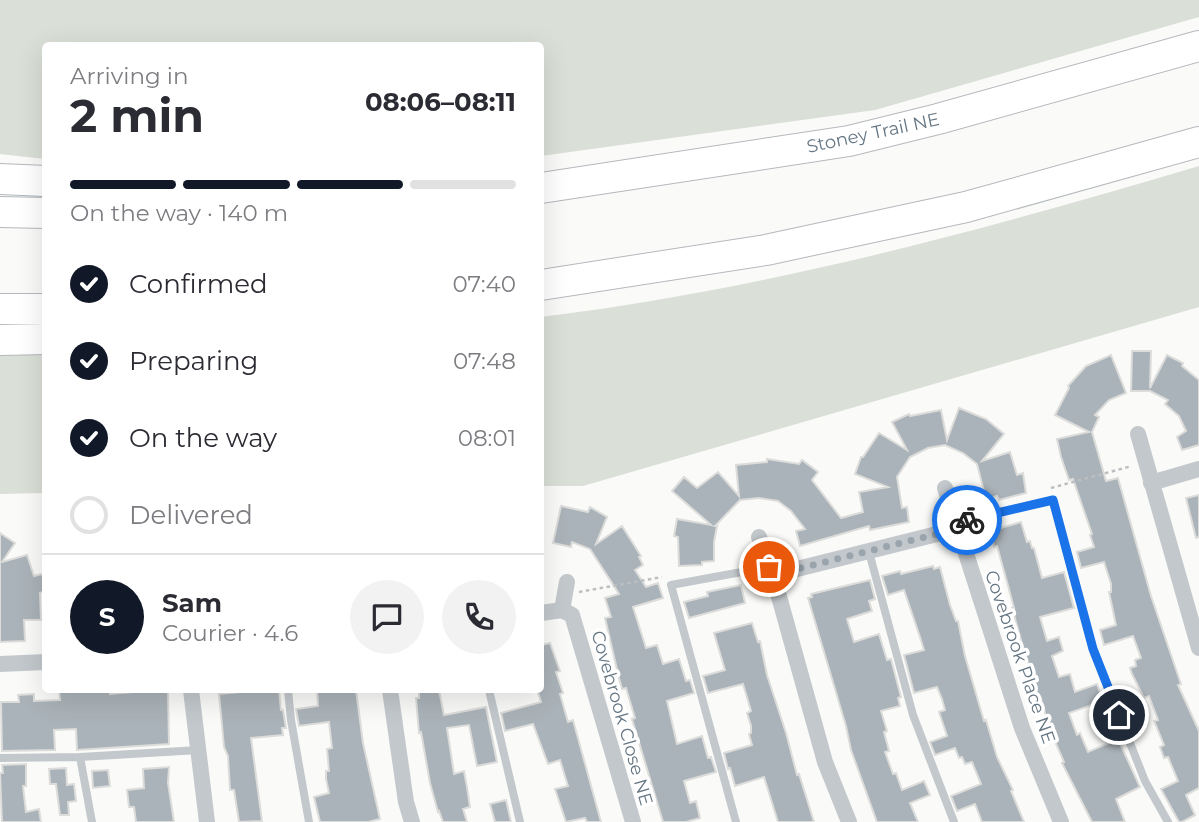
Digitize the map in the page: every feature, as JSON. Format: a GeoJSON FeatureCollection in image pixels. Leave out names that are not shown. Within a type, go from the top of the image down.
{"type":"FeatureCollection","features":[{"type":"Feature","properties":{"kind":"highway","name":"Stoney Trail NE"},"geometry":{"type":"LineString","coordinates":[[544,188],[849,141],[938,120],[1199,46]]}},
{"type":"Feature","properties":{"kind":"highway"},"geometry":{"type":"LineString","coordinates":[[544,172],[849,141]]}},
{"type":"Feature","properties":{"kind":"highway"},"geometry":{"type":"LineString","coordinates":[[544,285],[752,253],[806,242],[966,207],[1199,142]]}},
{"type":"Feature","properties":{"kind":"highway"},"geometry":{"type":"LineString","coordinates":[[0,179],[42,181]]}},
{"type":"Feature","properties":{"kind":"highway"},"geometry":{"type":"LineString","coordinates":[[0,212],[42,213]]}},
{"type":"Feature","properties":{"kind":"highway"},"geometry":{"type":"LineString","coordinates":[[0,309],[42,309]]}},
{"type":"Feature","properties":{"kind":"highway"},"geometry":{"type":"LineString","coordinates":[[0,340],[42,339]]}},
{"type":"Feature","properties":{"kind":"street"},"geometry":{"type":"LineString","coordinates":[[1138,434],[1199,648]]}},
{"type":"Feature","properties":{"kind":"street"},"geometry":{"type":"LineString","coordinates":[[1151,483],[1199,469]]}},
{"type":"Feature","properties":{"kind":"street","name":"Covebrook Place NE"},"geometry":{"type":"LineString","coordinates":[[945,488],[1022,728],[1061,822]]}},
{"type":"Feature","properties":{"kind":"street"},"geometry":{"type":"LineString","coordinates":[[771,571],[869,552],[956,526]]}},
{"type":"Feature","properties":{"kind":"street"},"geometry":{"type":"LineString","coordinates":[[759,537],[825,762],[849,822]]}},
{"type":"Feature","properties":{"kind":"street"},"geometry":{"type":"LineString","coordinates":[[544,613],[562,610],[567,582]]}},
{"type":"Feature","properties":{"kind":"street","name":"Covebrook Close NE"},"geometry":{"type":"LineString","coordinates":[[562,610],[572,615],[633,822]]}},
{"type":"Feature","properties":{"kind":"street"},"geometry":{"type":"LineString","coordinates":[[0,664],[42,662]]}},
{"type":"Feature","properties":{"kind":"street"},"geometry":{"type":"LineString","coordinates":[[191,693],[207,822]]}},
{"type":"Feature","properties":{"kind":"street"},"geometry":{"type":"LineString","coordinates":[[390,693],[406,802],[412,822]]}},
{"type":"Feature","properties":{"kind":"lane"},"geometry":{"type":"LineString","coordinates":[[956,526],[1053,500],[1093,649],[1144,781],[1168,822]]}},
{"type":"Feature","properties":{"kind":"lane"},"geometry":{"type":"LineString","coordinates":[[869,552],[913,715],[954,822]]}},
{"type":"Feature","properties":{"kind":"lane"},"geometry":{"type":"LineString","coordinates":[[736,822],[671,585],[771,571]]}},
{"type":"Feature","properties":{"kind":"lane"},"geometry":{"type":"LineString","coordinates":[[288,693],[309,822]]}},
{"type":"Feature","properties":{"kind":"lane"},"geometry":{"type":"LineString","coordinates":[[490,693],[520,822]]}},
{"type":"Feature","properties":{"kind":"lane"},"geometry":{"type":"LineString","coordinates":[[0,758],[80,757],[199,750]]}},
{"type":"Feature","properties":{"kind":"lane"},"geometry":{"type":"LineString","coordinates":[[80,757],[92,822]]}},
{"type":"Feature","properties":{"kind":"shaded area"},"geometry":{"type":"Polygon","coordinates":[[[0,0],[1199,0],[1199,17],[875,110],[544,156],[544,42],[42,42],[42,159],[0,154],[0,0]]]}},
{"type":"Feature","properties":{"kind":"shaded area"},"geometry":{"type":"Polygon","coordinates":[[[1199,166],[1199,307],[583,486],[544,486],[544,317],[708,291],[791,274],[1037,213],[1199,166]]]}},
{"type":"Feature","properties":{"kind":"shaded area"},"geometry":{"type":"Polygon","coordinates":[[[42,350],[42,493],[0,494],[0,351],[42,350]]]}},
{"type":"Feature","properties":{"kind":"building"},"geometry":{"type":"Polygon","coordinates":[[[1132,351],[1151,351],[1150,388],[1167,355],[1183,363],[1182,366],[1199,380],[1199,445],[1182,450],[1177,437],[1186,431],[1179,416],[1165,404],[1168,400],[1150,391],[1131,391],[1132,351]]]}},
{"type":"Feature","properties":{"kind":"building"},"geometry":{"type":"Polygon","coordinates":[[[1111,355],[1126,393],[1109,400],[1095,415],[1099,417],[1092,432],[1106,481],[1118,478],[1151,596],[1181,684],[1178,685],[1199,731],[1199,788],[1186,795],[1195,815],[1182,822],[1179,822],[1161,789],[1178,781],[1168,757],[1164,758],[1160,747],[1164,745],[1154,721],[1158,720],[1149,696],[1144,698],[1130,668],[1136,666],[1135,660],[1141,658],[1133,636],[1104,645],[1100,630],[1116,625],[1109,592],[1111,584],[1104,562],[1081,568],[1077,552],[1094,547],[1090,535],[1092,534],[1073,479],[1069,480],[1057,439],[1089,432],[1055,415],[1068,386],[1086,366],[1111,355]]]}},
{"type":"Feature","properties":{"kind":"building"},"geometry":{"type":"Polygon","coordinates":[[[959,408],[986,419],[1004,434],[982,461],[1010,452],[1017,475],[1023,473],[1026,493],[999,500],[997,496],[986,499],[977,464],[963,453],[945,445],[928,448],[910,457],[897,477],[902,508],[907,507],[909,522],[870,530],[869,526],[800,546],[796,531],[805,529],[791,511],[778,501],[759,498],[740,500],[715,526],[714,561],[702,562],[702,565],[679,566],[678,537],[674,536],[677,519],[711,525],[672,491],[684,477],[697,488],[718,472],[739,496],[736,465],[767,462],[767,459],[799,464],[802,460],[818,472],[812,480],[841,518],[863,512],[859,492],[888,487],[855,474],[861,457],[879,433],[907,450],[892,422],[909,414],[910,416],[941,410],[947,440],[959,408]]]}},
{"type":"Feature","properties":{"kind":"building"},"geometry":{"type":"Polygon","coordinates":[[[1199,495],[1199,537],[1196,538],[1186,498],[1199,495]]]}},
{"type":"Feature","properties":{"kind":"building"},"geometry":{"type":"Polygon","coordinates":[[[561,506],[588,512],[590,507],[607,517],[596,544],[622,526],[641,556],[639,557],[643,565],[635,570],[646,587],[658,583],[663,598],[633,607],[646,648],[657,645],[663,664],[679,659],[686,681],[690,680],[694,693],[667,701],[677,744],[702,736],[708,758],[711,757],[716,772],[684,781],[690,803],[696,801],[700,818],[686,822],[663,822],[632,719],[635,718],[626,688],[622,689],[605,618],[611,617],[605,598],[619,594],[590,549],[572,542],[571,547],[553,543],[561,506]]]}},
{"type":"Feature","properties":{"kind":"building"},"geometry":{"type":"Polygon","coordinates":[[[1021,522],[1027,542],[1030,541],[1034,548],[1042,578],[1064,572],[1074,608],[1040,617],[1047,641],[1059,637],[1063,651],[1052,656],[1059,677],[1070,674],[1075,692],[1097,684],[1103,701],[1069,713],[1077,735],[1080,733],[1088,752],[1118,739],[1140,787],[1116,799],[1125,822],[1092,822],[1062,763],[1064,762],[1035,689],[997,546],[994,547],[990,531],[1021,522]]]}},
{"type":"Feature","properties":{"kind":"building"},"geometry":{"type":"Polygon","coordinates":[[[0,533],[15,543],[2,562],[27,555],[34,576],[42,574],[42,592],[41,620],[24,620],[25,641],[0,642],[0,533]]]}},
{"type":"Feature","properties":{"kind":"building"},"geometry":{"type":"Polygon","coordinates":[[[933,566],[934,569],[940,567],[950,605],[958,621],[984,721],[986,720],[997,757],[1013,790],[1011,791],[1024,822],[982,822],[975,804],[957,811],[951,796],[981,784],[972,762],[965,764],[955,748],[935,755],[930,742],[947,736],[939,712],[945,710],[942,699],[937,687],[914,693],[904,655],[924,650],[904,590],[888,595],[882,576],[933,566]]]}},
{"type":"Feature","properties":{"kind":"building"},"geometry":{"type":"Polygon","coordinates":[[[870,580],[875,599],[869,601],[872,611],[847,619],[854,642],[879,634],[887,660],[891,659],[901,697],[898,698],[900,706],[881,711],[889,751],[885,752],[902,790],[924,781],[930,795],[910,803],[918,822],[877,822],[851,750],[808,598],[812,597],[811,594],[870,580]]]}},
{"type":"Feature","properties":{"kind":"building"},"geometry":{"type":"Polygon","coordinates":[[[741,585],[745,603],[689,618],[684,602],[708,596],[707,592],[741,585]]]}},
{"type":"Feature","properties":{"kind":"building"},"geometry":{"type":"Polygon","coordinates":[[[752,623],[758,642],[760,641],[767,675],[814,822],[778,822],[764,777],[735,786],[730,768],[728,769],[724,753],[752,745],[747,713],[751,711],[743,684],[708,693],[703,676],[725,670],[714,633],[752,623]]]}},
{"type":"Feature","properties":{"kind":"building"},"geometry":{"type":"Polygon","coordinates":[[[550,643],[560,671],[556,672],[563,693],[560,694],[568,722],[573,720],[601,822],[587,822],[585,818],[566,822],[555,789],[568,786],[560,760],[548,764],[533,724],[505,731],[501,713],[541,702],[538,693],[544,693],[544,644],[550,643]]]}},
{"type":"Feature","properties":{"kind":"building"},"geometry":{"type":"Polygon","coordinates":[[[59,693],[168,693],[169,744],[77,750],[76,729],[54,730],[55,750],[2,751],[1,702],[19,702],[18,695],[34,694],[34,701],[60,700],[59,693]]]}},
{"type":"Feature","properties":{"kind":"building"},"geometry":{"type":"Polygon","coordinates":[[[279,693],[286,728],[282,728],[283,735],[251,738],[262,821],[239,822],[234,790],[230,790],[219,694],[279,693]]]}},
{"type":"Feature","properties":{"kind":"building"},"geometry":{"type":"Polygon","coordinates":[[[317,693],[356,693],[363,743],[380,819],[368,822],[320,822],[314,797],[329,793],[326,779],[326,771],[329,771],[327,749],[332,748],[329,722],[299,726],[296,709],[318,706],[317,693]]]}},
{"type":"Feature","properties":{"kind":"building"},"geometry":{"type":"Polygon","coordinates":[[[419,693],[440,693],[444,715],[486,707],[497,762],[477,766],[469,725],[447,728],[454,774],[464,771],[470,807],[463,809],[467,822],[443,822],[438,812],[421,732],[419,733],[416,698],[419,698],[419,693]]]}},
{"type":"Feature","properties":{"kind":"building"},"geometry":{"type":"Polygon","coordinates":[[[26,764],[26,786],[23,786],[26,812],[39,809],[41,822],[2,822],[2,765],[26,764]]]}},
{"type":"Feature","properties":{"kind":"building"},"geometry":{"type":"Polygon","coordinates":[[[169,767],[168,783],[174,822],[136,822],[134,807],[129,807],[127,790],[144,788],[143,769],[169,767]]]}},
{"type":"Feature","properties":{"kind":"building"},"geometry":{"type":"Polygon","coordinates":[[[66,768],[67,785],[74,784],[76,801],[68,802],[69,815],[60,815],[56,784],[50,784],[49,769],[66,768]]]}},
{"type":"Feature","properties":{"kind":"building"},"geometry":{"type":"Polygon","coordinates":[[[108,770],[110,786],[93,788],[92,771],[108,770]]]}},
{"type":"Feature","properties":{"kind":"building"},"geometry":{"type":"Polygon","coordinates":[[[506,800],[511,822],[495,822],[490,804],[506,800]]]}},
{"type":"Feature","properties":{"kind":"way so far"},"geometry":{"type":"LineString","coordinates":[[769,567],[773,575],[957,529],[955,522],[967,520]]}},
{"type":"Feature","properties":{"kind":"route"},"geometry":{"type":"LineString","coordinates":[[967,520],[1053,500],[1093,649],[1119,715]]}}]}
